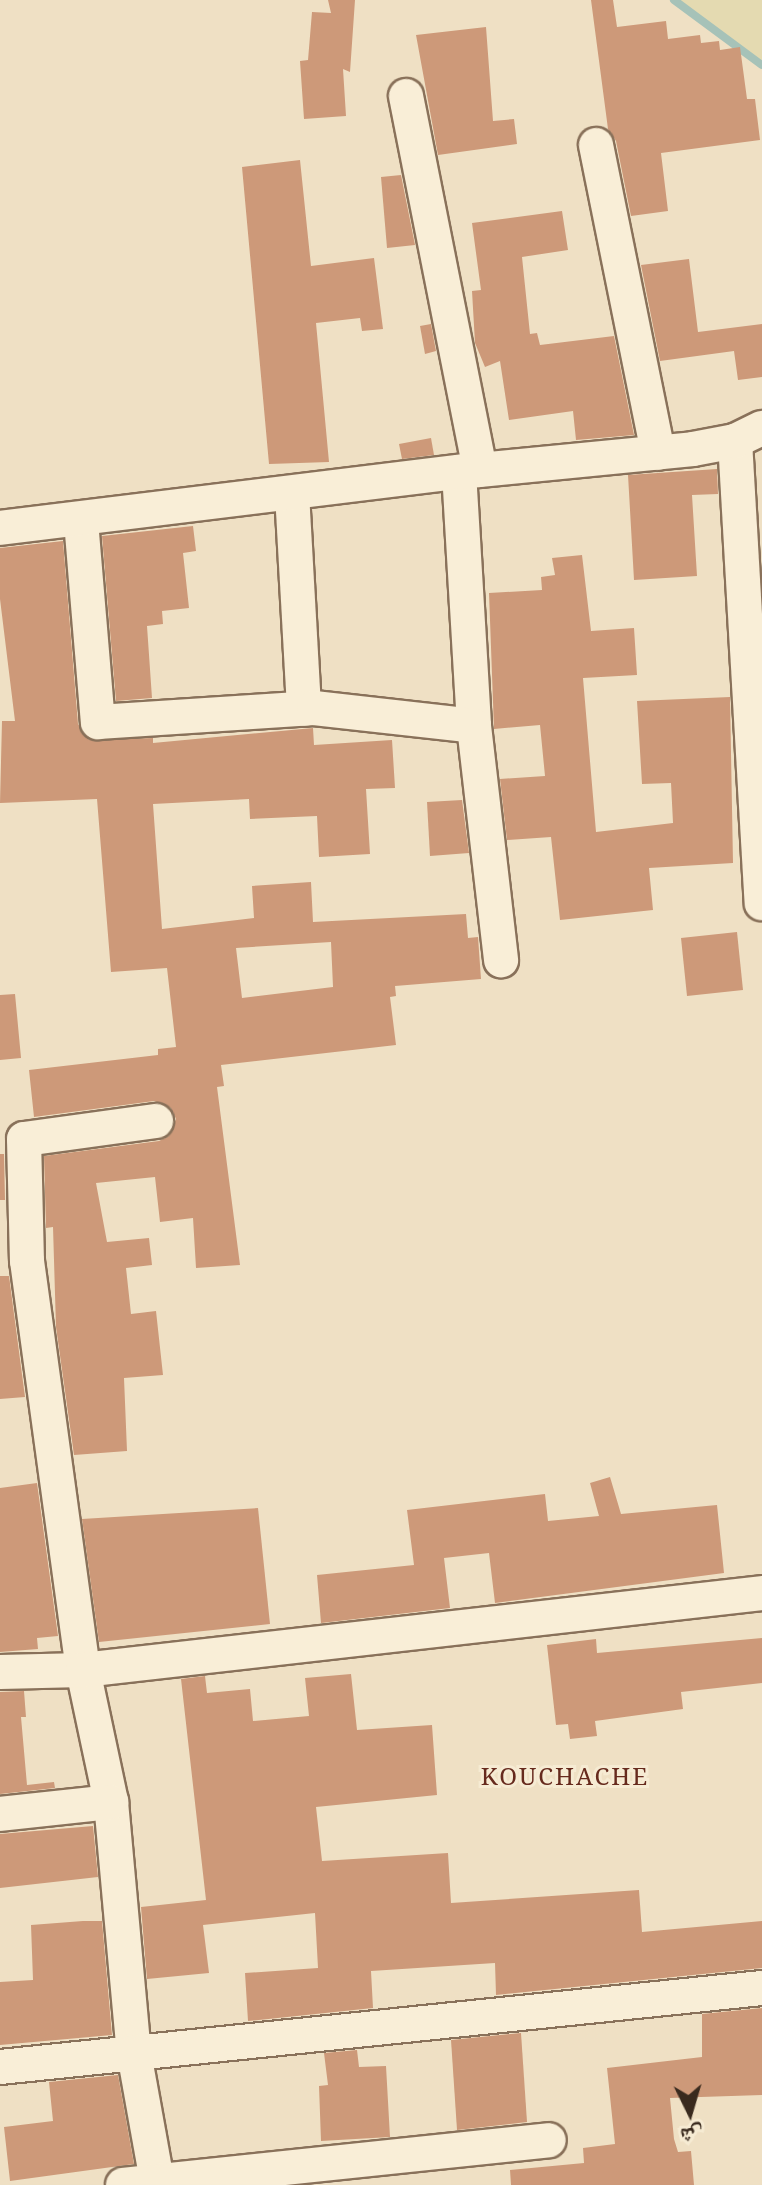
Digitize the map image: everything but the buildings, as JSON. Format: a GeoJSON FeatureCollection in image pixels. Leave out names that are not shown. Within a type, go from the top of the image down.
{"type":"FeatureCollection","features":[{"type":"Feature","properties":{"kind":"street"},"geometry":{"type":"LineString","coordinates":[[406,96],[470,471],[474,726],[501,960]]}},
{"type":"Feature","properties":{"kind":"street"},"geometry":{"type":"LineString","coordinates":[[596,145],[658,453]]}},
{"type":"Feature","properties":{"kind":"street"},"geometry":{"type":"LineString","coordinates":[[0,528],[81,521],[470,471],[658,453],[749,434],[762,903]]}},
{"type":"Feature","properties":{"kind":"street"},"geometry":{"type":"LineString","coordinates":[[292,493],[304,709]]}},
{"type":"Feature","properties":{"kind":"street"},"geometry":{"type":"LineString","coordinates":[[81,521],[98,722],[304,709],[474,726]]}},
{"type":"Feature","properties":{"kind":"street"},"geometry":{"type":"LineString","coordinates":[[156,1121],[24,1139],[27,1261],[83,1670],[111,1802],[134,2053],[157,2181]]}},
{"type":"Feature","properties":{"kind":"street"},"geometry":{"type":"LineString","coordinates":[[0,1672],[83,1670],[762,1593]]}},
{"type":"Feature","properties":{"kind":"street"},"geometry":{"type":"LineString","coordinates":[[0,1814],[111,1802]]}},
{"type":"Feature","properties":{"kind":"street"},"geometry":{"type":"LineString","coordinates":[[0,2067],[762,1988]]}},
{"type":"Feature","properties":{"kind":"street"},"geometry":{"type":"LineString","coordinates":[[123,2185],[549,2140]]}},
{"type":"Feature","properties":{"kind":"shaded area"},"geometry":{"type":"Polygon","coordinates":[[[674,0],[762,0],[762,65],[674,0]]]}},
{"type":"Feature","properties":{"kind":"waterway"},"geometry":{"type":"LineString","coordinates":[[674,0],[762,65]]}},
{"type":"Feature","properties":{"kind":"district","name":"KOUCHACHE"},"geometry":{"type":"Point","coordinates":[565,1776]}}]}
